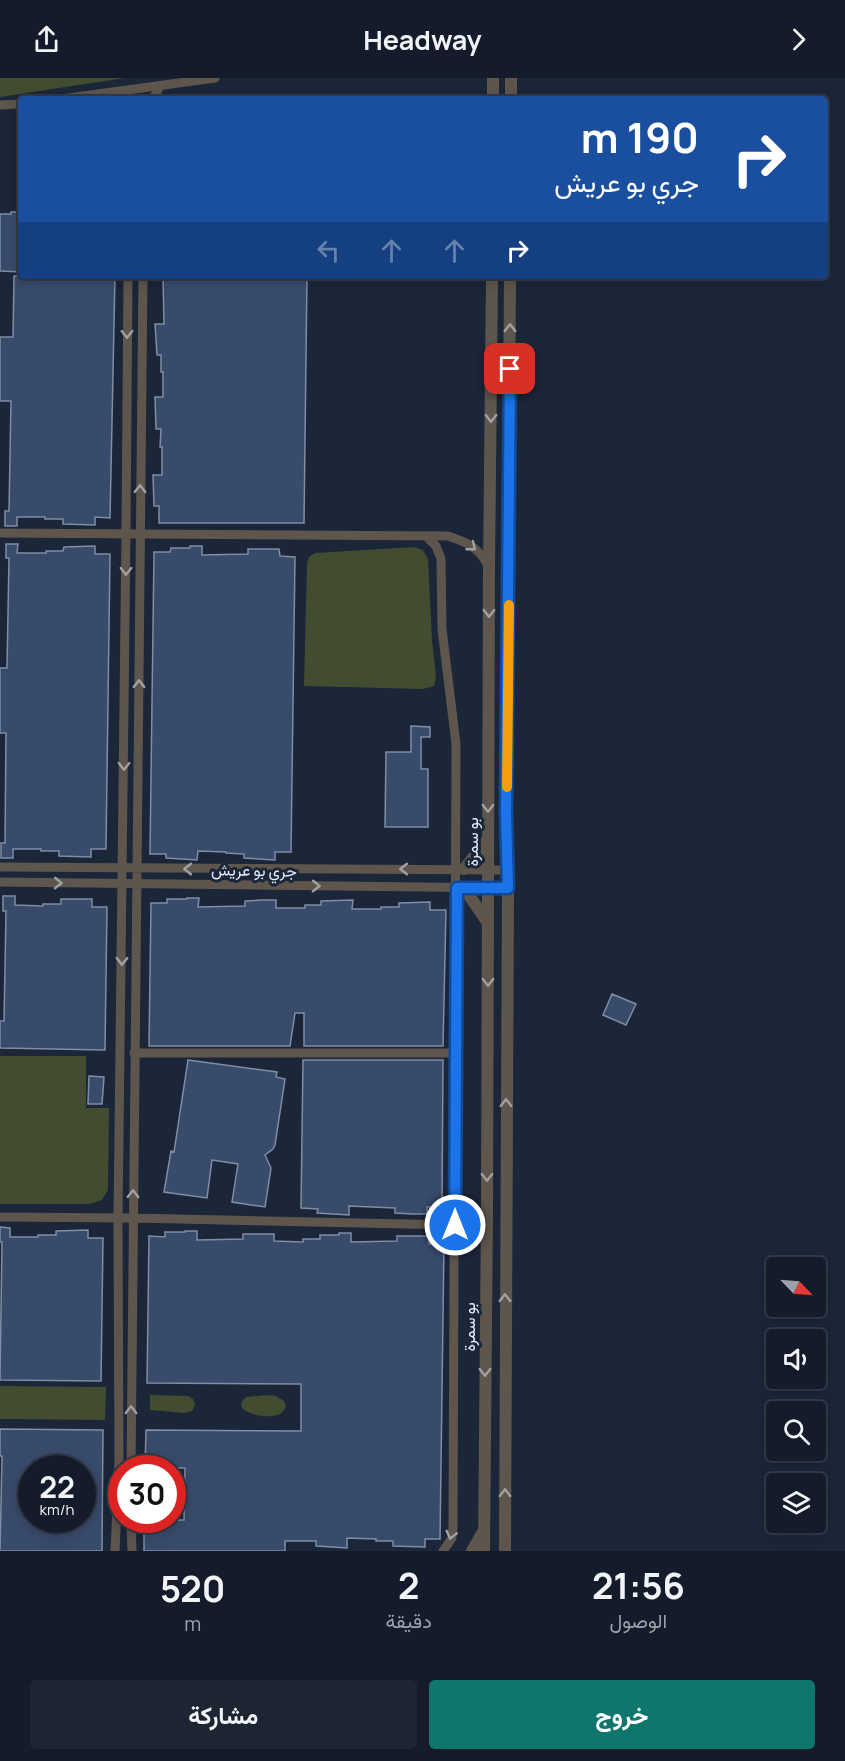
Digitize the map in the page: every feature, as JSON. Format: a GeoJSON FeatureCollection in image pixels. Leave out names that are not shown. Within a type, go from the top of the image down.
{"type":"FeatureCollection","features":[{"type":"Feature","properties":{"kind":"street"},"geometry":{"type":"LineString","coordinates":[[111,96],[215,78]]}},
{"type":"Feature","properties":{"kind":"street"},"geometry":{"type":"LineString","coordinates":[[486,78],[493,96]]}},
{"type":"Feature","properties":{"kind":"street"},"geometry":{"type":"LineString","coordinates":[[493,78],[493,96]]}},
{"type":"Feature","properties":{"kind":"street"},"geometry":{"type":"LineString","coordinates":[[511,78],[511,96]]}},
{"type":"Feature","properties":{"kind":"street"},"geometry":{"type":"LineString","coordinates":[[155,96],[160,86]]}},
{"type":"Feature","properties":{"kind":"street"},"geometry":{"type":"LineString","coordinates":[[1,106],[18,104]]}},
{"type":"Feature","properties":{"kind":"street"},"geometry":{"type":"LineString","coordinates":[[115,1551],[119,1462],[118,1219],[128,279]]}},
{"type":"Feature","properties":{"kind":"street"},"geometry":{"type":"LineString","coordinates":[[131,1455],[142,279]]}},
{"type":"Feature","properties":{"kind":"street","name":"بو سمرة"},"geometry":{"type":"LineString","coordinates":[[484,1551],[492,279]]}},
{"type":"Feature","properties":{"kind":"street","name":"بو سمرة"},"geometry":{"type":"LineString","coordinates":[[505,1551],[508,888],[506,814],[510,533],[510,279]]}},
{"type":"Feature","properties":{"kind":"street"},"geometry":{"type":"LineString","coordinates":[[0,532],[448,536],[465,541],[475,548],[489,568]]}},
{"type":"Feature","properties":{"kind":"street"},"geometry":{"type":"LineString","coordinates":[[426,536],[436,546],[441,559],[442,629],[456,744],[460,869],[456,1053],[459,1226],[453,1528],[452,1538],[443,1551]]}},
{"type":"Feature","properties":{"kind":"street"},"geometry":{"type":"LineString","coordinates":[[460,869],[488,839]]}},
{"type":"Feature","properties":{"kind":"street","name":"جري بو عريش"},"geometry":{"type":"LineString","coordinates":[[0,867],[508,870]]}},
{"type":"Feature","properties":{"kind":"street","name":"جري بو عريش"},"geometry":{"type":"LineString","coordinates":[[0,882],[508,888]]}},
{"type":"Feature","properties":{"kind":"street"},"geometry":{"type":"LineString","coordinates":[[460,888],[488,924]]}},
{"type":"Feature","properties":{"kind":"street"},"geometry":{"type":"LineString","coordinates":[[135,1053],[456,1053]]}},
{"type":"Feature","properties":{"kind":"street"},"geometry":{"type":"LineString","coordinates":[[0,1217],[459,1226]]}},
{"type":"Feature","properties":{"kind":"street"},"geometry":{"type":"LineString","coordinates":[[472,1551],[484,1531]]}},
{"type":"Feature","properties":{"kind":"street"},"geometry":{"type":"LineString","coordinates":[[131,1533],[132,1551]]}},
{"type":"Feature","properties":{"kind":"green space"},"geometry":{"type":"Polygon","coordinates":[[[0,78],[125,78],[0,97],[0,78]]]}},
{"type":"Feature","properties":{"kind":"green space"},"geometry":{"type":"Polygon","coordinates":[[[414,547],[423,550],[428,559],[436,676],[434,686],[423,689],[304,686],[309,557],[315,553],[414,547]]]}},
{"type":"Feature","properties":{"kind":"green space"},"geometry":{"type":"Polygon","coordinates":[[[0,1056],[86,1056],[86,1108],[109,1108],[108,1190],[102,1200],[89,1204],[0,1204],[0,1056]]]}},
{"type":"Feature","properties":{"kind":"green space"},"geometry":{"type":"Polygon","coordinates":[[[0,1386],[106,1387],[105,1420],[0,1419],[0,1386]]]}},
{"type":"Feature","properties":{"kind":"green space"},"geometry":{"type":"Polygon","coordinates":[[[150,1395],[188,1396],[193,1399],[195,1405],[192,1411],[185,1413],[150,1410],[150,1395]]]}},
{"type":"Feature","properties":{"kind":"green space"},"geometry":{"type":"Polygon","coordinates":[[[276,1396],[284,1401],[286,1406],[280,1414],[260,1416],[242,1408],[241,1403],[246,1397],[276,1396]]]}},
{"type":"Feature","properties":{"kind":"building"},"geometry":{"type":"Polygon","coordinates":[[[11,212],[18,212],[18,272],[0,271],[0,214],[11,214],[11,212]]]}},
{"type":"Feature","properties":{"kind":"building"},"geometry":{"type":"Polygon","coordinates":[[[14,276],[18,276],[18,279],[115,279],[110,518],[95,517],[95,525],[63,524],[63,519],[45,519],[45,517],[17,517],[17,526],[5,526],[5,511],[9,511],[11,401],[0,401],[0,337],[13,337],[14,276]]]}},
{"type":"Feature","properties":{"kind":"building"},"geometry":{"type":"Polygon","coordinates":[[[163,279],[307,279],[304,523],[159,523],[159,506],[154,506],[153,475],[162,475],[162,447],[160,447],[161,429],[156,429],[155,397],[163,397],[163,372],[161,372],[161,355],[157,355],[155,324],[164,324],[163,279]]]}},
{"type":"Feature","properties":{"kind":"building"},"geometry":{"type":"Polygon","coordinates":[[[6,544],[18,544],[17,553],[46,553],[46,551],[63,551],[64,547],[95,546],[95,554],[110,554],[106,849],[91,849],[91,857],[59,856],[59,851],[41,851],[41,849],[13,849],[13,858],[1,858],[1,843],[5,843],[6,733],[0,733],[0,668],[7,668],[9,558],[6,558],[6,544]]]}},
{"type":"Feature","properties":{"kind":"building"},"geometry":{"type":"Polygon","coordinates":[[[190,546],[202,546],[202,555],[248,554],[248,549],[279,549],[280,556],[295,557],[291,852],[275,852],[275,860],[244,858],[244,854],[226,852],[198,851],[197,860],[166,858],[166,854],[150,854],[154,552],[170,552],[171,548],[190,548],[190,546]]]}},
{"type":"Feature","properties":{"kind":"building"},"geometry":{"type":"Polygon","coordinates":[[[411,726],[430,727],[430,737],[421,737],[421,769],[428,769],[428,827],[385,827],[386,752],[411,752],[411,726]]]}},
{"type":"Feature","properties":{"kind":"building"},"geometry":{"type":"Polygon","coordinates":[[[3,896],[15,896],[15,905],[43,906],[43,904],[61,904],[61,899],[92,899],[92,907],[107,907],[105,1050],[0,1048],[0,1021],[4,1021],[6,911],[3,911],[3,896]]]}},
{"type":"Feature","properties":{"kind":"building"},"geometry":{"type":"Polygon","coordinates":[[[199,898],[198,907],[245,906],[245,901],[276,900],[276,908],[305,908],[305,905],[321,905],[321,901],[353,900],[352,909],[381,909],[381,907],[399,907],[399,903],[430,902],[430,910],[446,910],[443,1046],[304,1046],[304,1013],[295,1013],[290,1046],[149,1046],[151,903],[167,903],[167,899],[199,898]]]}},
{"type":"Feature","properties":{"kind":"building"},"geometry":{"type":"Polygon","coordinates":[[[612,994],[636,1004],[626,1025],[603,1015],[612,994]]]}},
{"type":"Feature","properties":{"kind":"building"},"geometry":{"type":"Polygon","coordinates":[[[188,1060],[277,1072],[276,1077],[285,1079],[275,1145],[265,1155],[271,1168],[265,1207],[232,1202],[238,1164],[212,1160],[207,1198],[164,1192],[171,1151],[174,1152],[188,1060]]]}},
{"type":"Feature","properties":{"kind":"building"},"geometry":{"type":"Polygon","coordinates":[[[303,1060],[443,1060],[442,1207],[427,1207],[427,1214],[413,1214],[395,1213],[395,1208],[349,1206],[349,1215],[317,1213],[318,1209],[301,1208],[303,1060]]]}},
{"type":"Feature","properties":{"kind":"building"},"geometry":{"type":"Polygon","coordinates":[[[89,1076],[104,1077],[102,1104],[88,1104],[89,1076]]]}},
{"type":"Feature","properties":{"kind":"building"},"geometry":{"type":"Polygon","coordinates":[[[0,1227],[10,1228],[10,1237],[38,1237],[38,1235],[56,1235],[56,1231],[88,1230],[88,1238],[103,1238],[101,1381],[0,1380],[2,1242],[0,1242],[0,1227]]]}},
{"type":"Feature","properties":{"kind":"building"},"geometry":{"type":"Polygon","coordinates":[[[197,1231],[197,1240],[243,1239],[243,1234],[274,1234],[274,1241],[303,1242],[303,1239],[320,1239],[320,1235],[351,1233],[351,1242],[397,1241],[397,1236],[429,1236],[429,1244],[444,1244],[440,1539],[425,1539],[425,1547],[393,1546],[393,1541],[347,1538],[347,1548],[316,1546],[316,1541],[285,1541],[285,1551],[144,1551],[144,1533],[186,1533],[186,1455],[145,1455],[146,1430],[301,1431],[301,1384],[147,1383],[149,1236],[165,1237],[165,1232],[197,1231]]]}},
{"type":"Feature","properties":{"kind":"building"},"geometry":{"type":"Polygon","coordinates":[[[0,1429],[103,1430],[102,1551],[0,1551],[2,1456],[0,1456],[0,1429]]]}},
{"type":"Feature","properties":{"kind":"slow traffic"},"geometry":{"type":"LineString","coordinates":[[507,787],[509,605]]}},
{"type":"Feature","properties":{"kind":"route"},"geometry":{"type":"LineString","coordinates":[[455,1225],[457,888],[508,888],[506,814],[510,369]]}}]}
